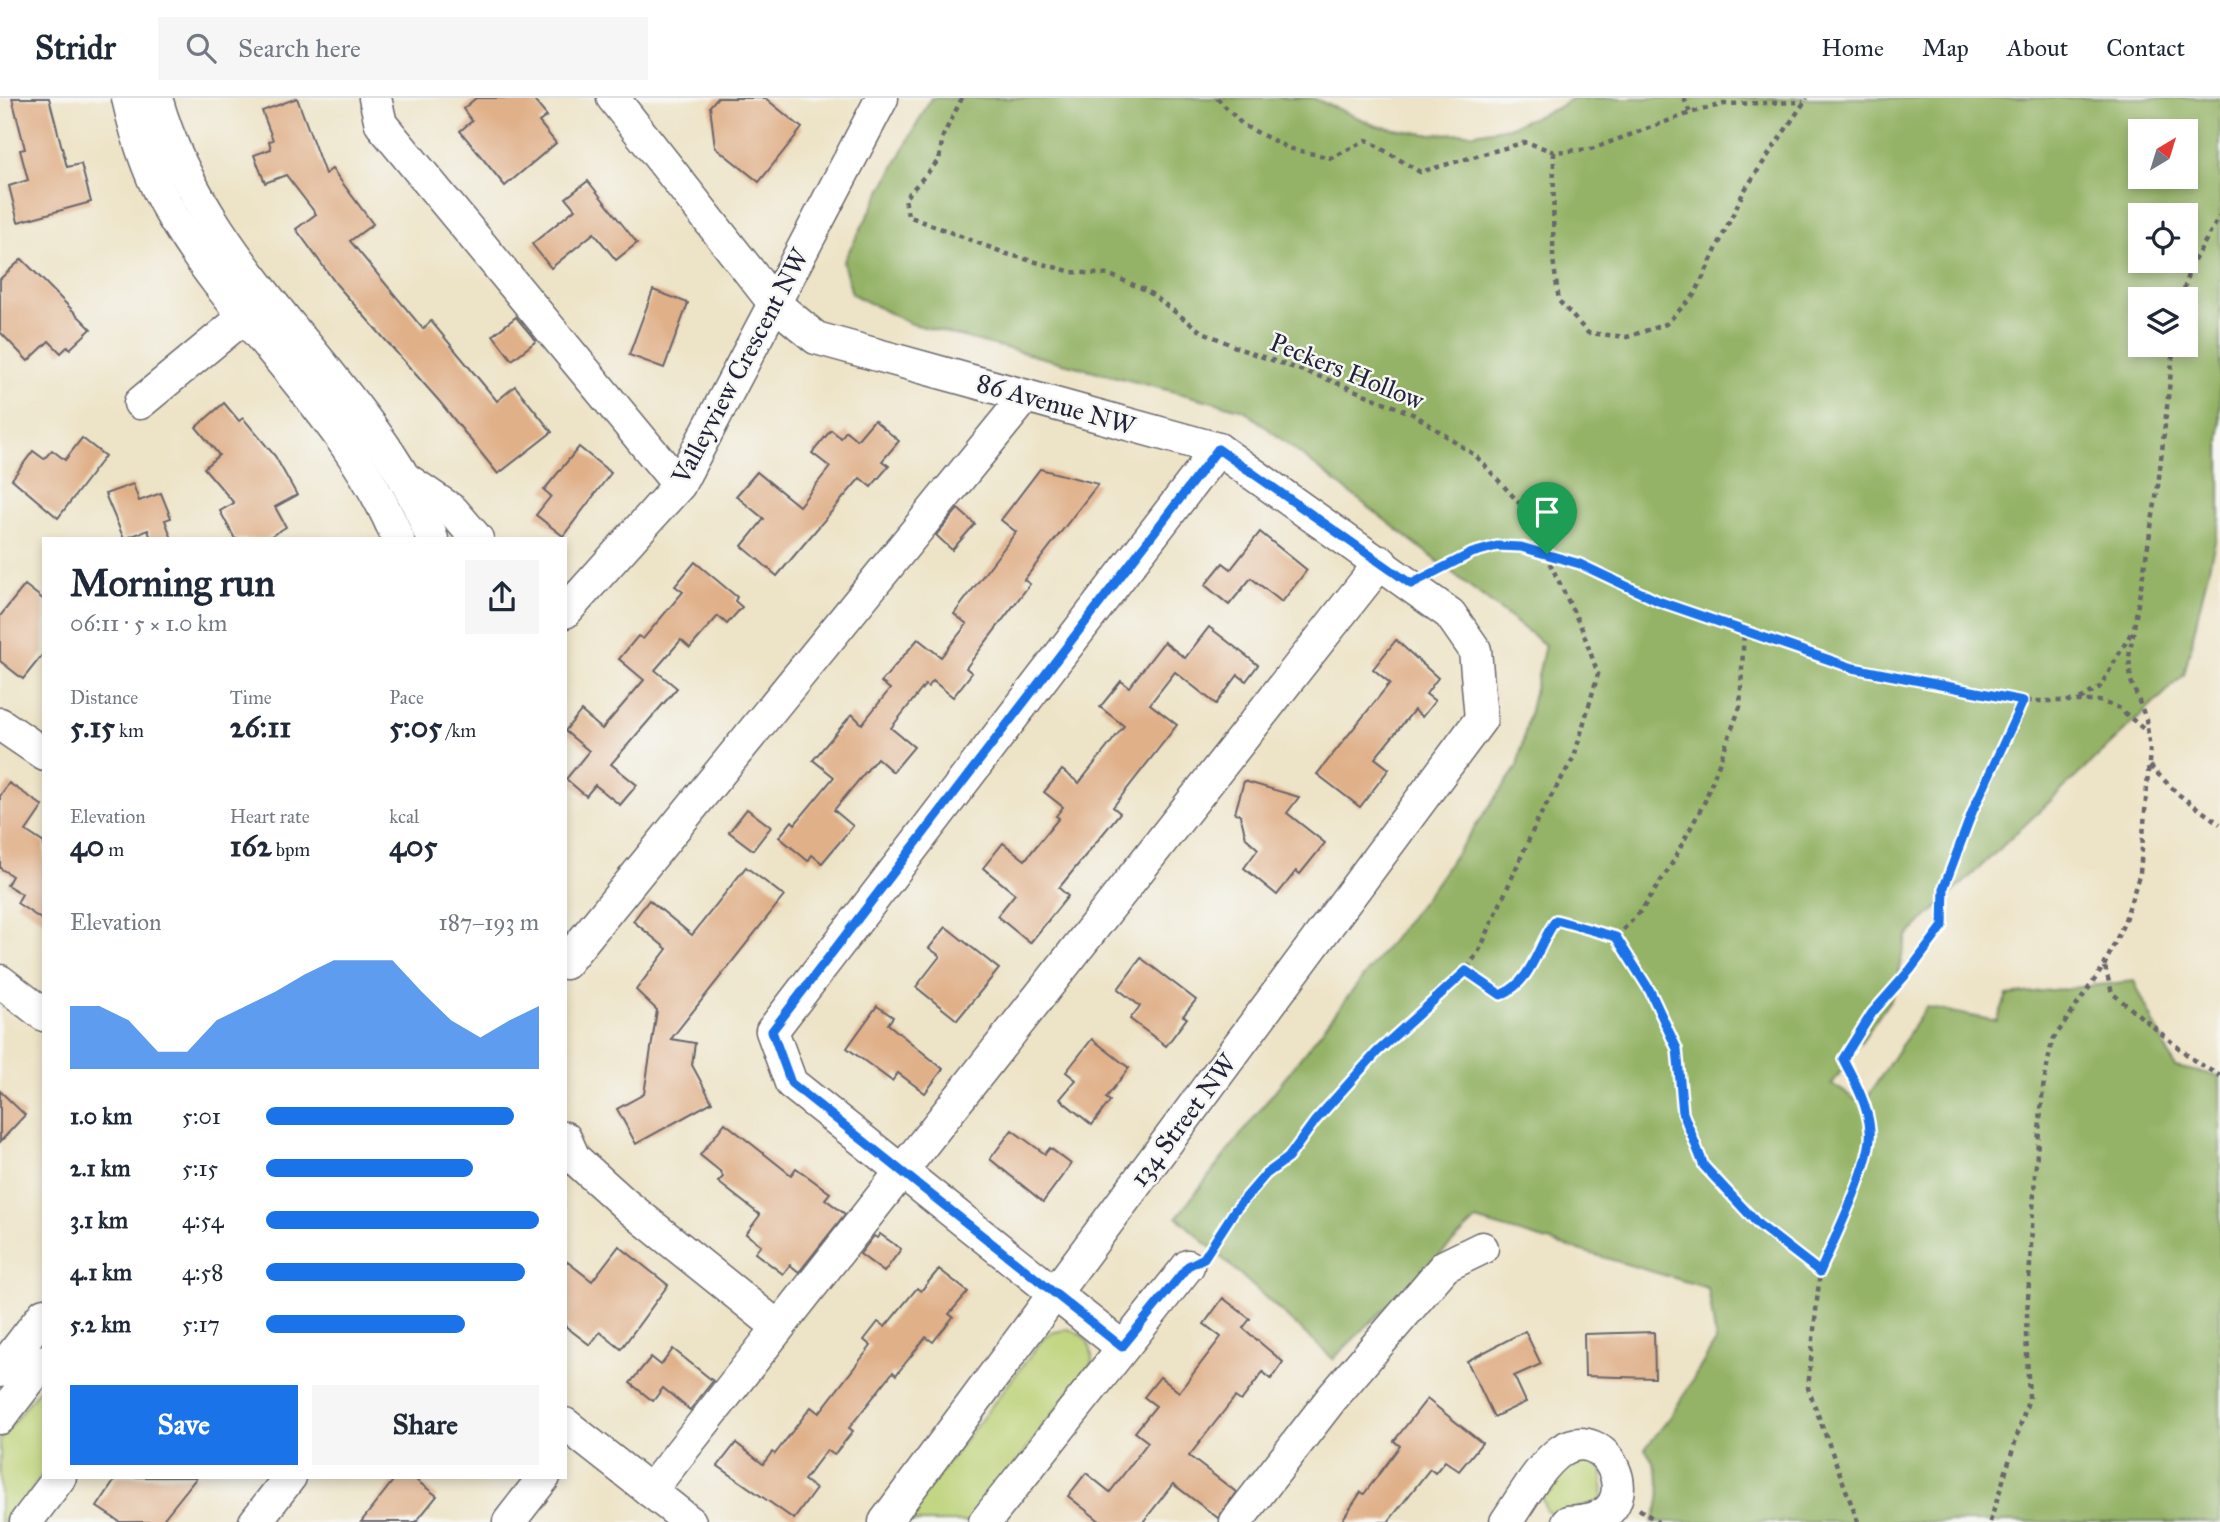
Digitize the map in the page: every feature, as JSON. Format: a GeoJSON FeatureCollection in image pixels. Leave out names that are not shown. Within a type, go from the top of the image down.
{"type":"FeatureCollection","features":[{"type":"Feature","properties":{"kind":"street"},"geometry":{"type":"LineString","coordinates":[[128,98],[138,142],[172,217],[256,307],[356,406],[405,478],[431,537]]}},
{"type":"Feature","properties":{"kind":"street"},"geometry":{"type":"LineString","coordinates":[[156,98],[172,146],[256,307],[374,486],[397,537]]}},
{"type":"Feature","properties":{"kind":"street"},"geometry":{"type":"LineString","coordinates":[[374,98],[381,124],[679,485]]}},
{"type":"Feature","properties":{"kind":"street","name":"Valleyview Crescent NW"},"geometry":{"type":"LineString","coordinates":[[567,610],[679,485],[882,98]]}},
{"type":"Feature","properties":{"kind":"street","name":"86 Avenue NW"},"geometry":{"type":"LineString","coordinates":[[615,99],[774,303],[816,338],[1218,449],[1381,562],[1450,614],[1475,650],[1481,719]]}},
{"type":"Feature","properties":{"kind":"street"},"geometry":{"type":"LineString","coordinates":[[140,403],[256,307]]}},
{"type":"Feature","properties":{"kind":"street"},"geometry":{"type":"LineString","coordinates":[[567,961],[1026,396]]}},
{"type":"Feature","properties":{"kind":"street"},"geometry":{"type":"LineString","coordinates":[[1122,1347],[791,1083],[772,1031],[1218,449]]}},
{"type":"Feature","properties":{"kind":"street"},"geometry":{"type":"LineString","coordinates":[[405,478],[453,511],[475,537]]}},
{"type":"Feature","properties":{"kind":"street"},"geometry":{"type":"LineString","coordinates":[[650,1491],[1381,562]]}},
{"type":"Feature","properties":{"kind":"street","name":"134 Street NW"},"geometry":{"type":"LineString","coordinates":[[885,1522],[1481,719]]}},
{"type":"Feature","properties":{"kind":"street"},"geometry":{"type":"LineString","coordinates":[[0,724],[42,753]]}},
{"type":"Feature","properties":{"kind":"street"},"geometry":{"type":"LineString","coordinates":[[2,988],[42,1014]]}},
{"type":"Feature","properties":{"kind":"street"},"geometry":{"type":"LineString","coordinates":[[567,1142],[574,1158],[626,1205],[778,1327]]}},
{"type":"Feature","properties":{"kind":"street"},"geometry":{"type":"LineString","coordinates":[[1236,1522],[1332,1398],[1445,1266],[1482,1248]]}},
{"type":"Feature","properties":{"kind":"street"},"geometry":{"type":"LineString","coordinates":[[985,1522],[1188,1266]]}},
{"type":"Feature","properties":{"kind":"street"},"geometry":{"type":"LineString","coordinates":[[0,1371],[42,1317]]}},
{"type":"Feature","properties":{"kind":"street"},"geometry":{"type":"LineString","coordinates":[[0,1418],[42,1364]]}},
{"type":"Feature","properties":{"kind":"street"},"geometry":{"type":"LineString","coordinates":[[569,1436],[690,1522]]}},
{"type":"Feature","properties":{"kind":"street"},"geometry":{"type":"LineString","coordinates":[[1506,1522],[1551,1460],[1564,1449],[1587,1446],[1599,1450],[1615,1468],[1617,1491],[1614,1502],[1596,1518],[1568,1522]]}},
{"type":"Feature","properties":{"kind":"street"},"geometry":{"type":"LineString","coordinates":[[26,1522],[58,1479]]}},
{"type":"Feature","properties":{"kind":"street"},"geometry":{"type":"LineString","coordinates":[[255,1522],[288,1479]]}},
{"type":"Feature","properties":{"kind":"street"},"geometry":{"type":"LineString","coordinates":[[509,1522],[542,1479]]}},
{"type":"Feature","properties":{"kind":"path","name":"Peckers Hollow"},"geometry":{"type":"LineString","coordinates":[[962,98],[943,136],[939,160],[905,198],[908,216],[1007,254],[1072,272],[1110,275],[1146,290],[1199,330],[1240,349],[1332,381],[1415,415],[1476,456],[1522,506],[1582,629],[1598,674],[1574,757],[1538,819],[1481,947],[1466,971],[1377,1052],[1315,1121],[1288,1158],[1266,1174],[1235,1210],[1204,1258],[1188,1266]]}},
{"type":"Feature","properties":{"kind":"path"},"geometry":{"type":"LineString","coordinates":[[1217,98],[1243,125],[1288,148],[1331,158],[1367,140],[1420,172],[1526,142],[1554,152],[1591,149],[1690,113],[1724,104],[1805,100]]}},
{"type":"Feature","properties":{"kind":"path"},"geometry":{"type":"LineString","coordinates":[[1684,98],[1690,113]]}},
{"type":"Feature","properties":{"kind":"path"},"geometry":{"type":"LineString","coordinates":[[1554,152],[1553,246],[1559,301],[1588,333],[1627,337],[1666,324],[1695,294],[1744,191],[1805,100]]}},
{"type":"Feature","properties":{"kind":"path"},"geometry":{"type":"LineString","coordinates":[[2185,287],[2189,269],[2220,216]]}},
{"type":"Feature","properties":{"kind":"path"},"geometry":{"type":"LineString","coordinates":[[1990,1522],[2029,1398],[2026,1334],[2035,1175],[2043,1088],[2052,1041],[2104,966],[2124,923],[2140,873],[2149,765],[2148,733],[2139,697],[2131,681],[2129,657],[2158,486],[2173,357]]}},
{"type":"Feature","properties":{"kind":"path"},"geometry":{"type":"LineString","coordinates":[[1411,584],[1472,553],[1497,546],[1547,554],[1580,564],[1658,601],[1853,668],[2023,701],[2100,701],[2119,708],[2148,733]]}},
{"type":"Feature","properties":{"kind":"path"},"geometry":{"type":"LineString","coordinates":[[1616,937],[1642,911],[1670,867],[1705,801],[1740,707],[1744,631]]}},
{"type":"Feature","properties":{"kind":"path"},"geometry":{"type":"LineString","coordinates":[[2079,700],[2100,687],[2114,668],[2131,633]]}},
{"type":"Feature","properties":{"kind":"path"},"geometry":{"type":"LineString","coordinates":[[1858,1522],[1808,1388],[1820,1272],[1866,1158],[1871,1130],[1858,1091],[1843,1059],[1872,1013],[1910,970],[1943,926],[1944,887],[1973,810],[2023,701]]}},
{"type":"Feature","properties":{"kind":"path"},"geometry":{"type":"LineString","coordinates":[[2149,765],[2178,794],[2220,824]]}},
{"type":"Feature","properties":{"kind":"path"},"geometry":{"type":"LineString","coordinates":[[1466,971],[1501,995],[1514,989],[1536,963],[1544,936],[1556,920],[1616,937],[1650,991],[1677,1049],[1683,1113],[1704,1166],[1758,1224],[1820,1272]]}},
{"type":"Feature","properties":{"kind":"path"},"geometry":{"type":"LineString","coordinates":[[2104,966],[2112,993],[2196,1062],[2220,1076]]}},
{"type":"Feature","properties":{"kind":"green space"},"geometry":{"type":"Polygon","coordinates":[[[931,98],[1313,98],[1377,126],[1426,134],[1475,133],[1508,127],[1555,109],[1573,98],[2220,98],[2220,520],[2184,675],[1907,936],[1892,997],[1832,1084],[1863,1104],[1926,1007],[1997,1021],[2007,995],[2134,981],[2175,1067],[2220,1076],[2220,1522],[1652,1522],[1660,1494],[1655,1467],[1645,1449],[1671,1416],[1716,1341],[1708,1288],[1476,1220],[1333,1359],[1177,1217],[1430,891],[1517,767],[1545,645],[1244,410],[909,323],[852,294],[843,262],[931,98]]]}},
{"type":"Feature","properties":{"kind":"green space"},"geometry":{"type":"Polygon","coordinates":[[[1068,1329],[1087,1341],[1092,1362],[972,1522],[902,1522],[1044,1338],[1051,1333],[1068,1329]]]}},
{"type":"Feature","properties":{"kind":"green space"},"geometry":{"type":"Polygon","coordinates":[[[42,1386],[42,1475],[9,1522],[0,1522],[0,1440],[42,1386]]]}},
{"type":"Feature","properties":{"kind":"green space"},"geometry":{"type":"Polygon","coordinates":[[[1587,1459],[1603,1471],[1602,1500],[1556,1515],[1546,1511],[1541,1494],[1568,1461],[1587,1459]]]}},
{"type":"Feature","properties":{"kind":"building"},"geometry":{"type":"Polygon","coordinates":[[[12,98],[49,98],[67,167],[81,164],[91,202],[18,222],[9,186],[28,180],[20,150],[25,149],[12,98]]]}},
{"type":"Feature","properties":{"kind":"building"},"geometry":{"type":"Polygon","coordinates":[[[297,98],[325,174],[332,169],[373,224],[350,241],[423,329],[431,321],[497,401],[515,386],[552,432],[498,474],[440,402],[337,285],[296,229],[316,214],[286,175],[265,183],[254,155],[271,149],[269,141],[273,140],[262,111],[297,98]]]}},
{"type":"Feature","properties":{"kind":"building"},"geometry":{"type":"Polygon","coordinates":[[[476,98],[532,98],[547,116],[539,122],[556,143],[505,186],[460,131],[472,121],[463,109],[476,98]]]}},
{"type":"Feature","properties":{"kind":"building"},"geometry":{"type":"Polygon","coordinates":[[[717,98],[765,98],[802,128],[759,182],[715,147],[710,106],[717,98]]]}},
{"type":"Feature","properties":{"kind":"building"},"geometry":{"type":"Polygon","coordinates":[[[588,181],[637,243],[616,260],[594,233],[551,268],[532,244],[575,209],[566,198],[588,181]]]}},
{"type":"Feature","properties":{"kind":"building"},"geometry":{"type":"Polygon","coordinates":[[[22,259],[91,329],[70,349],[68,346],[61,353],[49,341],[28,361],[0,332],[0,279],[22,259]]]}},
{"type":"Feature","properties":{"kind":"building"},"geometry":{"type":"Polygon","coordinates":[[[653,290],[688,303],[664,368],[629,355],[653,290]]]}},
{"type":"Feature","properties":{"kind":"building"},"geometry":{"type":"Polygon","coordinates":[[[516,317],[536,341],[512,360],[493,335],[516,317]]]}},
{"type":"Feature","properties":{"kind":"building"},"geometry":{"type":"Polygon","coordinates":[[[224,403],[239,421],[243,418],[275,456],[297,495],[275,507],[286,527],[269,537],[234,537],[220,511],[234,503],[204,468],[219,455],[196,427],[224,403]]]}},
{"type":"Feature","properties":{"kind":"building"},"geometry":{"type":"Polygon","coordinates":[[[874,420],[899,441],[882,461],[889,466],[871,487],[860,478],[777,576],[742,546],[764,519],[736,496],[757,472],[799,506],[830,467],[812,453],[831,430],[841,438],[846,431],[857,440],[874,420]]]}},
{"type":"Feature","properties":{"kind":"building"},"geometry":{"type":"Polygon","coordinates":[[[82,438],[105,456],[58,518],[12,479],[33,451],[44,459],[52,450],[65,460],[82,438]]]}},
{"type":"Feature","properties":{"kind":"building"},"geometry":{"type":"Polygon","coordinates":[[[579,447],[611,473],[563,536],[536,515],[551,496],[544,490],[579,447]]]}},
{"type":"Feature","properties":{"kind":"building"},"geometry":{"type":"Polygon","coordinates":[[[1040,469],[1098,484],[1024,580],[1030,584],[966,668],[972,673],[953,697],[933,681],[928,687],[925,685],[891,728],[914,747],[893,772],[877,758],[834,810],[853,826],[822,863],[812,855],[808,861],[779,837],[792,821],[795,824],[834,777],[813,760],[852,714],[862,724],[890,689],[881,682],[918,639],[941,657],[967,624],[954,614],[1016,532],[1001,520],[1040,469]]]}},
{"type":"Feature","properties":{"kind":"building"},"geometry":{"type":"Polygon","coordinates":[[[133,484],[139,501],[161,493],[171,518],[165,520],[171,537],[150,537],[148,530],[123,537],[105,494],[133,484]]]}},
{"type":"Feature","properties":{"kind":"building"},"geometry":{"type":"Polygon","coordinates":[[[958,509],[975,524],[952,550],[936,535],[958,509]]]}},
{"type":"Feature","properties":{"kind":"building"},"geometry":{"type":"Polygon","coordinates":[[[1260,532],[1307,570],[1282,602],[1251,578],[1229,605],[1205,585],[1223,563],[1231,569],[1260,532]]]}},
{"type":"Feature","properties":{"kind":"building"},"geometry":{"type":"Polygon","coordinates":[[[695,562],[737,597],[735,601],[742,607],[727,624],[718,616],[690,648],[681,640],[655,670],[677,688],[611,764],[637,785],[620,805],[595,785],[586,796],[567,778],[589,751],[567,733],[567,728],[581,711],[602,729],[644,680],[619,659],[638,636],[643,639],[683,592],[675,586],[695,562]]]}},
{"type":"Feature","properties":{"kind":"building"},"geometry":{"type":"Polygon","coordinates":[[[25,585],[42,598],[42,655],[23,679],[0,661],[0,616],[25,585]]]}},
{"type":"Feature","properties":{"kind":"building"},"geometry":{"type":"Polygon","coordinates":[[[1209,627],[1258,665],[1246,681],[1238,675],[1216,704],[1175,672],[1150,704],[1177,725],[1113,807],[1120,813],[1059,888],[1068,896],[1030,943],[997,916],[1015,894],[983,868],[1003,843],[1025,860],[1059,818],[1056,816],[1063,807],[1044,792],[1062,770],[1079,783],[1124,726],[1100,707],[1121,681],[1129,687],[1164,642],[1185,658],[1209,627]]]}},
{"type":"Feature","properties":{"kind":"building"},"geometry":{"type":"Polygon","coordinates":[[[1396,640],[1438,678],[1426,694],[1435,701],[1422,717],[1414,710],[1375,758],[1389,769],[1360,807],[1317,774],[1390,683],[1373,669],[1396,640]]]}},
{"type":"Feature","properties":{"kind":"building"},"geometry":{"type":"Polygon","coordinates":[[[1244,781],[1299,797],[1287,813],[1325,843],[1300,874],[1296,871],[1277,895],[1244,868],[1258,849],[1246,838],[1240,814],[1235,813],[1244,781]]]}},
{"type":"Feature","properties":{"kind":"building"},"geometry":{"type":"Polygon","coordinates":[[[9,783],[42,805],[26,831],[42,842],[42,920],[17,903],[22,894],[7,885],[12,876],[0,868],[0,796],[9,783]]]}},
{"type":"Feature","properties":{"kind":"building"},"geometry":{"type":"Polygon","coordinates":[[[747,809],[771,827],[753,850],[729,832],[747,809]]]}},
{"type":"Feature","properties":{"kind":"building"},"geometry":{"type":"Polygon","coordinates":[[[746,867],[784,896],[671,1039],[695,1043],[692,1065],[712,1102],[636,1144],[617,1109],[644,1094],[657,1010],[636,990],[667,949],[633,921],[649,900],[692,935],[746,867]]]}},
{"type":"Feature","properties":{"kind":"building"},"geometry":{"type":"Polygon","coordinates":[[[946,927],[999,969],[957,1020],[916,987],[940,956],[929,948],[946,927]]]}},
{"type":"Feature","properties":{"kind":"building"},"geometry":{"type":"Polygon","coordinates":[[[1141,958],[1196,1000],[1183,1016],[1187,1018],[1166,1046],[1130,1019],[1140,1006],[1118,989],[1141,958]]]}},
{"type":"Feature","properties":{"kind":"building"},"geometry":{"type":"Polygon","coordinates":[[[877,1006],[893,1017],[888,1024],[943,1069],[925,1093],[898,1073],[892,1081],[847,1048],[877,1006]]]}},
{"type":"Feature","properties":{"kind":"building"},"geometry":{"type":"Polygon","coordinates":[[[1092,1039],[1129,1068],[1106,1098],[1110,1101],[1092,1125],[1060,1099],[1076,1080],[1066,1072],[1092,1039]]]}},
{"type":"Feature","properties":{"kind":"building"},"geometry":{"type":"Polygon","coordinates":[[[0,1091],[25,1115],[0,1142],[0,1091]]]}},
{"type":"Feature","properties":{"kind":"building"},"geometry":{"type":"Polygon","coordinates":[[[725,1123],[791,1175],[796,1168],[830,1193],[825,1199],[845,1214],[799,1272],[790,1265],[783,1274],[755,1253],[761,1245],[746,1234],[760,1215],[718,1182],[723,1177],[721,1172],[700,1155],[725,1123]]]}},
{"type":"Feature","properties":{"kind":"building"},"geometry":{"type":"Polygon","coordinates":[[[1012,1130],[1045,1154],[1050,1148],[1071,1164],[1043,1202],[990,1159],[1012,1130]]]}},
{"type":"Feature","properties":{"kind":"building"},"geometry":{"type":"Polygon","coordinates":[[[880,1234],[901,1249],[884,1272],[860,1254],[874,1236],[877,1238],[880,1234]]]}},
{"type":"Feature","properties":{"kind":"building"},"geometry":{"type":"Polygon","coordinates":[[[619,1246],[668,1285],[621,1349],[600,1332],[590,1345],[567,1328],[567,1262],[592,1281],[619,1246]]]}},
{"type":"Feature","properties":{"kind":"building"},"geometry":{"type":"Polygon","coordinates":[[[939,1269],[968,1292],[949,1314],[953,1317],[933,1342],[926,1337],[896,1375],[893,1372],[849,1428],[853,1431],[834,1455],[827,1450],[804,1480],[816,1489],[794,1519],[718,1466],[736,1443],[763,1464],[772,1452],[775,1454],[811,1407],[819,1413],[871,1346],[864,1340],[878,1322],[885,1327],[917,1288],[921,1291],[939,1269]]]}},
{"type":"Feature","properties":{"kind":"building"},"geometry":{"type":"Polygon","coordinates":[[[1223,1298],[1250,1319],[1243,1328],[1283,1362],[1271,1379],[1263,1372],[1241,1401],[1235,1397],[1189,1456],[1236,1492],[1218,1518],[1173,1484],[1143,1522],[1101,1522],[1068,1496],[1086,1473],[1110,1492],[1148,1442],[1135,1432],[1156,1406],[1144,1397],[1160,1377],[1179,1392],[1221,1337],[1204,1324],[1223,1298]]]}},
{"type":"Feature","properties":{"kind":"building"},"geometry":{"type":"Polygon","coordinates":[[[1525,1331],[1541,1364],[1514,1376],[1526,1402],[1494,1417],[1467,1361],[1525,1331]]]}},
{"type":"Feature","properties":{"kind":"building"},"geometry":{"type":"Polygon","coordinates":[[[1654,1332],[1655,1378],[1585,1376],[1584,1334],[1654,1332]]]}},
{"type":"Feature","properties":{"kind":"building"},"geometry":{"type":"Polygon","coordinates":[[[673,1349],[713,1381],[690,1410],[663,1388],[653,1401],[630,1383],[651,1357],[661,1365],[673,1349]]]}},
{"type":"Feature","properties":{"kind":"building"},"geometry":{"type":"Polygon","coordinates":[[[1427,1399],[1482,1443],[1459,1471],[1445,1461],[1435,1473],[1430,1469],[1388,1522],[1341,1522],[1361,1492],[1364,1494],[1400,1446],[1394,1441],[1427,1399]]]}},
{"type":"Feature","properties":{"kind":"building"},"geometry":{"type":"Polygon","coordinates":[[[116,1479],[195,1479],[161,1522],[120,1522],[97,1507],[116,1479]]]}},
{"type":"Feature","properties":{"kind":"building"},"geometry":{"type":"Polygon","coordinates":[[[394,1479],[415,1479],[437,1496],[416,1522],[361,1522],[394,1479]]]}},
{"type":"Feature","properties":{"kind":"route"},"geometry":{"type":"LineString","coordinates":[[1218,449],[1411,584],[1472,553],[1497,546],[1521,547],[1547,554],[1580,564],[1658,601],[1708,620],[1853,668],[2023,701],[1994,771],[1973,810],[1944,887],[1943,926],[1910,970],[1872,1013],[1843,1059],[1858,1091],[1871,1130],[1866,1158],[1820,1272],[1758,1224],[1704,1166],[1683,1113],[1677,1049],[1650,991],[1616,937],[1556,920],[1544,936],[1536,963],[1514,989],[1501,995],[1466,971],[1436,1002],[1377,1052],[1315,1121],[1288,1158],[1266,1174],[1235,1210],[1204,1258],[1188,1266],[1122,1347],[791,1083],[772,1031],[1218,449]]}}]}
